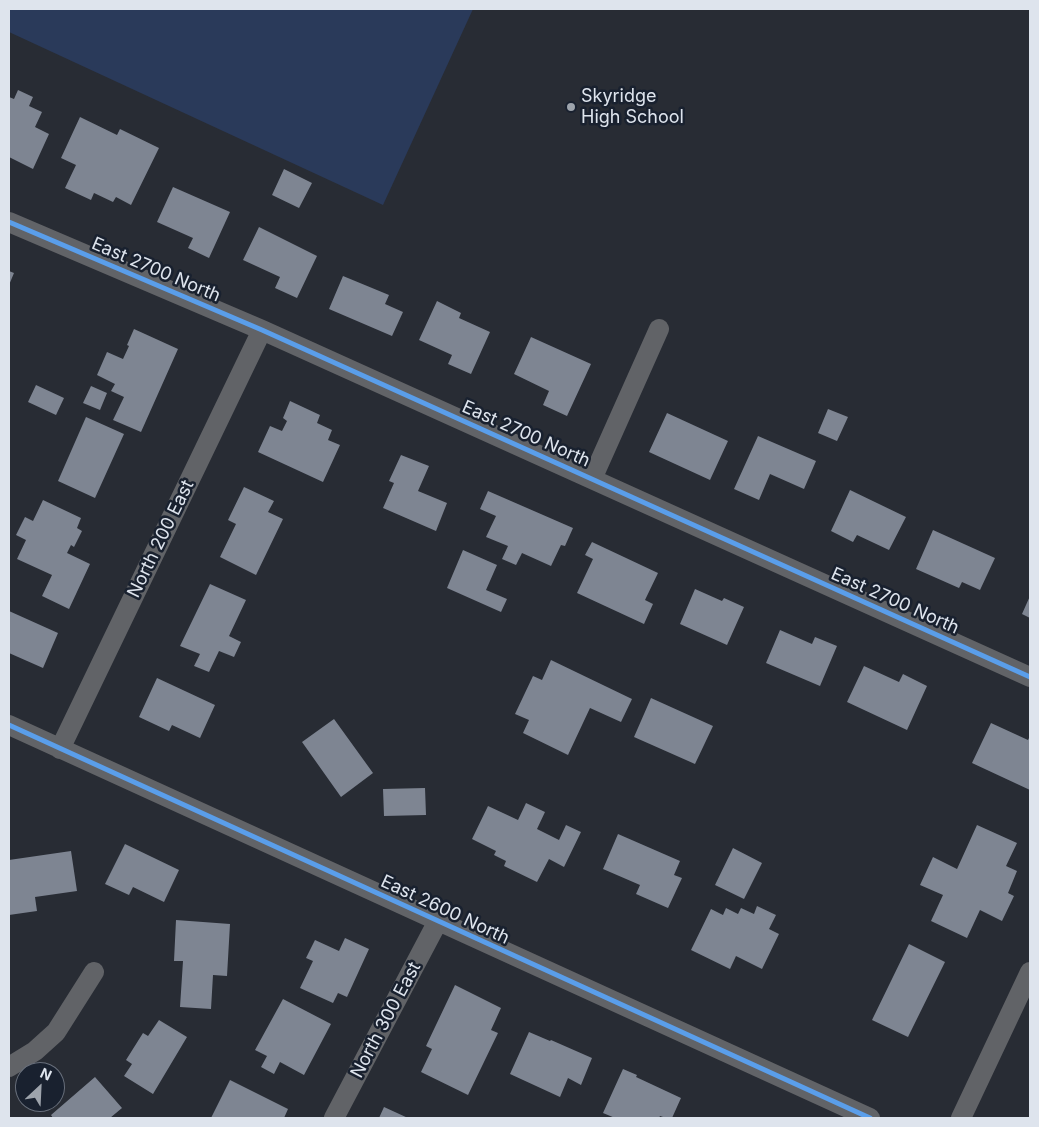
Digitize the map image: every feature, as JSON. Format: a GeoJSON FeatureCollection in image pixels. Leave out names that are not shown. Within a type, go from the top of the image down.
{"type":"FeatureCollection","features":[{"type":"Feature","properties":{"kind":"street","name":"East 2700 North"},"geometry":{"type":"LineString","coordinates":[[9,222],[262,330],[1030,677]]}},
{"type":"Feature","properties":{"kind":"street"},"geometry":{"type":"LineString","coordinates":[[592,479],[659,329]]}},
{"type":"Feature","properties":{"kind":"street","name":"North 200 East"},"geometry":{"type":"LineString","coordinates":[[60,749],[262,330]]}},
{"type":"Feature","properties":{"kind":"street","name":"East 2600 North"},"geometry":{"type":"LineString","coordinates":[[9,725],[870,1118]]}},
{"type":"Feature","properties":{"kind":"street","name":"North 300 East"},"geometry":{"type":"LineString","coordinates":[[334,1118],[438,921]]}},
{"type":"Feature","properties":{"kind":"street"},"geometry":{"type":"LineString","coordinates":[[9,1067],[35,1051],[56,1032],[94,972]]}},
{"type":"Feature","properties":{"kind":"street"},"geometry":{"type":"LineString","coordinates":[[961,1118],[1030,972]]}},
{"type":"Feature","properties":{"kind":"shaded area"},"geometry":{"type":"Polygon","coordinates":[[[9,9],[473,9],[383,205],[9,32],[9,9]]]}},
{"type":"Feature","properties":{"kind":"building"},"geometry":{"type":"Polygon","coordinates":[[[18,90],[33,97],[29,106],[42,112],[35,127],[49,134],[33,169],[9,157],[9,97],[14,99],[18,90]]]}},
{"type":"Feature","properties":{"kind":"building"},"geometry":{"type":"Polygon","coordinates":[[[80,117],[117,135],[120,129],[159,148],[131,205],[116,197],[113,202],[94,193],[91,200],[65,188],[76,165],[61,158],[80,117]]]}},
{"type":"Feature","properties":{"kind":"building"},"geometry":{"type":"Polygon","coordinates":[[[284,169],[312,183],[299,208],[272,195],[284,169]]]}},
{"type":"Feature","properties":{"kind":"building"},"geometry":{"type":"Polygon","coordinates":[[[173,187],[230,212],[209,258],[188,248],[193,238],[157,222],[173,187]]]}},
{"type":"Feature","properties":{"kind":"building"},"geometry":{"type":"Polygon","coordinates":[[[259,227],[317,256],[297,298],[275,288],[280,277],[243,260],[259,227]]]}},
{"type":"Feature","properties":{"kind":"building"},"geometry":{"type":"Polygon","coordinates":[[[9,271],[14,273],[9,285],[9,271]]]}},
{"type":"Feature","properties":{"kind":"building"},"geometry":{"type":"Polygon","coordinates":[[[343,276],[389,295],[385,304],[403,312],[392,336],[329,309],[343,276]]]}},
{"type":"Feature","properties":{"kind":"building"},"geometry":{"type":"Polygon","coordinates":[[[437,301],[461,313],[459,318],[490,332],[471,374],[448,364],[452,355],[419,340],[437,301]]]}},
{"type":"Feature","properties":{"kind":"building"},"geometry":{"type":"Polygon","coordinates":[[[134,329],[178,349],[141,432],[113,420],[124,397],[111,391],[115,384],[97,375],[107,352],[123,359],[134,329]]]}},
{"type":"Feature","properties":{"kind":"building"},"geometry":{"type":"Polygon","coordinates":[[[531,337],[591,364],[567,416],[543,405],[549,391],[514,374],[531,337]]]}},
{"type":"Feature","properties":{"kind":"building"},"geometry":{"type":"Polygon","coordinates":[[[36,385],[64,398],[56,415],[28,402],[36,385]]]}},
{"type":"Feature","properties":{"kind":"building"},"geometry":{"type":"Polygon","coordinates":[[[91,386],[107,393],[100,410],[83,403],[91,386]]]}},
{"type":"Feature","properties":{"kind":"building"},"geometry":{"type":"Polygon","coordinates":[[[290,401],[320,415],[317,423],[332,430],[328,440],[340,445],[323,482],[258,452],[270,426],[282,431],[287,421],[283,418],[290,401]]]}},
{"type":"Feature","properties":{"kind":"building"},"geometry":{"type":"Polygon","coordinates":[[[828,409],[848,417],[837,441],[818,433],[828,409]]]}},
{"type":"Feature","properties":{"kind":"building"},"geometry":{"type":"Polygon","coordinates":[[[667,413],[728,441],[710,480],[649,452],[667,413]]]}},
{"type":"Feature","properties":{"kind":"building"},"geometry":{"type":"Polygon","coordinates":[[[86,417],[124,434],[95,498],[58,481],[86,417]]]}},
{"type":"Feature","properties":{"kind":"building"},"geometry":{"type":"Polygon","coordinates":[[[758,436],[816,461],[804,489],[770,474],[759,500],[734,489],[758,436]]]}},
{"type":"Feature","properties":{"kind":"building"},"geometry":{"type":"Polygon","coordinates":[[[401,455],[429,466],[418,491],[447,503],[436,531],[383,508],[394,483],[389,481],[401,455]]]}},
{"type":"Feature","properties":{"kind":"building"},"geometry":{"type":"Polygon","coordinates":[[[244,487],[274,501],[268,512],[283,519],[256,575],[220,557],[236,524],[228,520],[244,487]]]}},
{"type":"Feature","properties":{"kind":"building"},"geometry":{"type":"Polygon","coordinates":[[[850,490],[906,517],[889,550],[857,535],[853,542],[831,531],[850,490]]]}},
{"type":"Feature","properties":{"kind":"building"},"geometry":{"type":"Polygon","coordinates":[[[488,491],[573,528],[565,546],[561,545],[551,566],[522,553],[516,565],[502,559],[508,546],[486,537],[496,516],[480,509],[488,491]]]}},
{"type":"Feature","properties":{"kind":"building"},"geometry":{"type":"Polygon","coordinates":[[[43,500],[81,518],[77,528],[82,531],[74,547],[71,545],[67,553],[90,564],[69,609],[42,596],[52,575],[17,559],[26,540],[16,535],[25,517],[33,521],[43,500]]]}},
{"type":"Feature","properties":{"kind":"building"},"geometry":{"type":"Polygon","coordinates":[[[933,530],[995,558],[980,590],[962,582],[959,588],[916,569],[933,530]]]}},
{"type":"Feature","properties":{"kind":"building"},"geometry":{"type":"Polygon","coordinates":[[[592,542],[658,573],[645,600],[653,604],[644,624],[577,593],[593,559],[585,555],[592,542]]]}},
{"type":"Feature","properties":{"kind":"building"},"geometry":{"type":"Polygon","coordinates":[[[463,550],[497,565],[486,590],[507,599],[501,612],[447,588],[463,550]]]}},
{"type":"Feature","properties":{"kind":"building"},"geometry":{"type":"Polygon","coordinates":[[[210,584],[246,600],[229,636],[241,642],[234,657],[219,651],[209,672],[194,666],[200,654],[180,646],[210,584]]]}},
{"type":"Feature","properties":{"kind":"building"},"geometry":{"type":"Polygon","coordinates":[[[695,589],[722,601],[724,598],[744,607],[727,645],[680,624],[695,589]]]}},
{"type":"Feature","properties":{"kind":"building"},"geometry":{"type":"Polygon","coordinates":[[[1030,596],[1030,618],[1022,614],[1030,596]]]}},
{"type":"Feature","properties":{"kind":"building"},"geometry":{"type":"Polygon","coordinates":[[[9,611],[58,633],[43,668],[9,653],[9,611]]]}},
{"type":"Feature","properties":{"kind":"building"},"geometry":{"type":"Polygon","coordinates":[[[780,630],[812,644],[815,637],[837,646],[820,686],[766,663],[780,630]]]}},
{"type":"Feature","properties":{"kind":"building"},"geometry":{"type":"Polygon","coordinates":[[[551,660],[632,699],[621,722],[590,708],[568,755],[523,733],[529,720],[515,714],[533,676],[542,680],[551,660]]]}},
{"type":"Feature","properties":{"kind":"building"},"geometry":{"type":"Polygon","coordinates":[[[864,666],[899,682],[903,674],[927,686],[907,730],[847,702],[864,666]]]}},
{"type":"Feature","properties":{"kind":"building"},"geometry":{"type":"Polygon","coordinates":[[[157,678],[215,705],[200,738],[172,725],[169,731],[139,717],[157,678]]]}},
{"type":"Feature","properties":{"kind":"building"},"geometry":{"type":"Polygon","coordinates":[[[651,698],[713,726],[695,764],[634,737],[651,698]]]}},
{"type":"Feature","properties":{"kind":"building"},"geometry":{"type":"Polygon","coordinates":[[[334,719],[373,773],[341,797],[302,742],[334,719]]]}},
{"type":"Feature","properties":{"kind":"building"},"geometry":{"type":"Polygon","coordinates":[[[991,723],[1028,740],[1030,736],[1030,790],[972,763],[991,723]]]}},
{"type":"Feature","properties":{"kind":"building"},"geometry":{"type":"Polygon","coordinates":[[[425,788],[426,815],[384,816],[383,789],[425,788]]]}},
{"type":"Feature","properties":{"kind":"building"},"geometry":{"type":"Polygon","coordinates":[[[526,803],[545,812],[537,829],[559,840],[566,825],[581,832],[564,867],[549,859],[537,882],[504,866],[506,861],[494,855],[496,851],[472,839],[488,806],[518,820],[526,803]]]}},
{"type":"Feature","properties":{"kind":"building"},"geometry":{"type":"Polygon","coordinates":[[[977,825],[1017,843],[1006,866],[1017,871],[1008,893],[1014,896],[1002,921],[980,910],[967,938],[931,921],[943,895],[920,885],[933,857],[957,869],[977,825]]]}},
{"type":"Feature","properties":{"kind":"building"},"geometry":{"type":"Polygon","coordinates":[[[618,834],[680,861],[674,875],[682,878],[668,908],[636,894],[640,885],[603,869],[618,834]]]}},
{"type":"Feature","properties":{"kind":"building"},"geometry":{"type":"Polygon","coordinates":[[[125,844],[179,870],[164,902],[133,887],[129,895],[105,884],[125,844]]]}},
{"type":"Feature","properties":{"kind":"building"},"geometry":{"type":"Polygon","coordinates":[[[733,848],[762,863],[744,899],[715,885],[733,848]]]}},
{"type":"Feature","properties":{"kind":"building"},"geometry":{"type":"Polygon","coordinates":[[[71,851],[77,891],[35,897],[37,911],[9,915],[9,860],[71,851]]]}},
{"type":"Feature","properties":{"kind":"building"},"geometry":{"type":"Polygon","coordinates":[[[757,906],[776,915],[769,929],[779,934],[762,969],[736,956],[730,969],[691,950],[711,909],[723,915],[726,908],[738,914],[741,908],[754,914],[757,906]]]}},
{"type":"Feature","properties":{"kind":"building"},"geometry":{"type":"Polygon","coordinates":[[[176,920],[230,924],[227,976],[213,975],[211,1009],[180,1007],[183,961],[174,961],[176,920]]]}},
{"type":"Feature","properties":{"kind":"building"},"geometry":{"type":"Polygon","coordinates":[[[345,938],[369,949],[347,997],[338,993],[333,1003],[300,988],[313,961],[306,958],[315,940],[339,951],[345,938]]]}},
{"type":"Feature","properties":{"kind":"building"},"geometry":{"type":"Polygon","coordinates":[[[909,944],[945,962],[908,1037],[872,1020],[909,944]]]}},
{"type":"Feature","properties":{"kind":"building"},"geometry":{"type":"Polygon","coordinates":[[[455,985],[501,1008],[491,1030],[498,1033],[468,1095],[421,1072],[432,1049],[426,1046],[455,985]]]}},
{"type":"Feature","properties":{"kind":"building"},"geometry":{"type":"Polygon","coordinates":[[[283,999],[331,1024],[304,1075],[280,1062],[274,1074],[261,1067],[267,1056],[255,1050],[283,999]]]}},
{"type":"Feature","properties":{"kind":"building"},"geometry":{"type":"Polygon","coordinates":[[[159,1020],[187,1037],[153,1094],[124,1076],[132,1064],[126,1060],[143,1033],[148,1036],[159,1020]]]}},
{"type":"Feature","properties":{"kind":"building"},"geometry":{"type":"Polygon","coordinates":[[[529,1032],[592,1058],[581,1085],[568,1078],[560,1097],[510,1074],[529,1032]]]}},
{"type":"Feature","properties":{"kind":"building"},"geometry":{"type":"Polygon","coordinates":[[[623,1069],[681,1098],[672,1118],[660,1116],[659,1118],[615,1118],[603,1113],[623,1069]]]}},
{"type":"Feature","properties":{"kind":"building"},"geometry":{"type":"Polygon","coordinates":[[[95,1077],[122,1108],[110,1118],[53,1118],[51,1115],[54,1112],[65,1112],[65,1103],[95,1077]]]}},
{"type":"Feature","properties":{"kind":"building"},"geometry":{"type":"Polygon","coordinates":[[[230,1080],[288,1109],[284,1118],[211,1118],[230,1080]]]}},
{"type":"Feature","properties":{"kind":"building"},"geometry":{"type":"Polygon","coordinates":[[[384,1107],[408,1118],[379,1118],[384,1107]]]}},
{"type":"Feature","properties":{"kind":"cycle path"},"geometry":{"type":"LineString","coordinates":[[9,222],[262,330],[1030,677]]}},
{"type":"Feature","properties":{"kind":"cycle path"},"geometry":{"type":"LineString","coordinates":[[9,725],[870,1118]]}},
{"type":"Feature","properties":{"kind":"place","name":"Skyridge High School"},"geometry":{"type":"Point","coordinates":[571,107]}}]}
